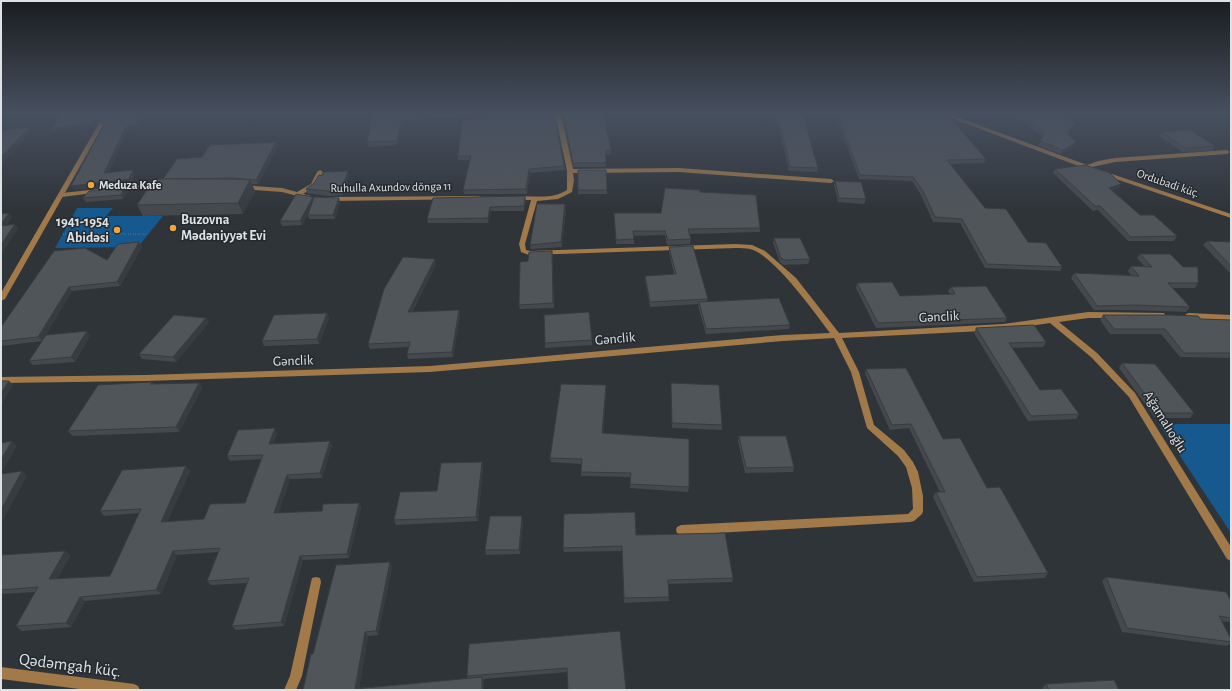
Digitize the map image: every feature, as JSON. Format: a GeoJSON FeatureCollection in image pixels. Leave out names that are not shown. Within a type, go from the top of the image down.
{"type":"FeatureCollection","features":[{"type":"Feature","properties":{"kind":"street"},"geometry":{"type":"LineString","coordinates":[[1,299],[90,145]]}},
{"type":"Feature","properties":{"kind":"street"},"geometry":{"type":"LineString","coordinates":[[511,198],[558,197],[570,191],[570,171],[565,145]]}},
{"type":"Feature","properties":{"kind":"street","name":"Ordubadi küç."},"geometry":{"type":"LineString","coordinates":[[1028,145],[1231,216]]}},
{"type":"Feature","properties":{"kind":"street"},"geometry":{"type":"LineString","coordinates":[[1087,167],[1098,163],[1115,160],[1226,152]]}},
{"type":"Feature","properties":{"kind":"street"},"geometry":{"type":"LineString","coordinates":[[570,171],[679,170],[831,181]]}},
{"type":"Feature","properties":{"kind":"street"},"geometry":{"type":"LineString","coordinates":[[298,194],[313,185],[320,172]]}},
{"type":"Feature","properties":{"kind":"street"},"geometry":{"type":"LineString","coordinates":[[62,195],[132,187],[168,186]]}},
{"type":"Feature","properties":{"kind":"street","name":"Ruhulla Axundov döngə 11"},"geometry":{"type":"LineString","coordinates":[[235,186],[271,189],[321,199],[488,198]]}},
{"type":"Feature","properties":{"kind":"street"},"geometry":{"type":"LineString","coordinates":[[535,198],[522,244],[523,251],[536,253],[728,246],[752,247],[763,252],[793,280],[838,336],[855,372],[870,426],[876,434],[900,452],[909,461],[920,501],[918,511],[910,518],[681,530]]}},
{"type":"Feature","properties":{"kind":"street","name":"Gənclik"},"geometry":{"type":"LineString","coordinates":[[1,380],[145,378],[430,369],[776,339],[1003,327],[1103,314],[1231,318]]}},
{"type":"Feature","properties":{"kind":"street","name":"Ağamalıoğlu"},"geometry":{"type":"LineString","coordinates":[[1053,321],[1094,354],[1132,395],[1231,556]]}},
{"type":"Feature","properties":{"kind":"street"},"geometry":{"type":"LineString","coordinates":[[290,690],[296,676],[316,582]]}},
{"type":"Feature","properties":{"kind":"street","name":"Qədəmgah küç."},"geometry":{"type":"LineString","coordinates":[[1,673],[134,690]]}},
{"type":"Feature","properties":{"kind":"path"},"geometry":{"type":"LineString","coordinates":[[63,234],[148,234]]}},
{"type":"Feature","properties":{"kind":"shaded area"},"geometry":{"type":"Polygon","coordinates":[[[77,208],[113,208],[106,216],[163,216],[138,247],[55,248],[77,208]]]}},
{"type":"Feature","properties":{"kind":"shaded area"},"geometry":{"type":"Polygon","coordinates":[[[1159,424],[1231,424],[1231,533],[1159,424]]]}},
{"type":"Feature","properties":{"kind":"building"},"geometry":{"type":"Polygon","coordinates":[[[1,145],[12,145],[1,157],[1,145]]]}},
{"type":"Feature","properties":{"kind":"building"},"geometry":{"type":"Polygon","coordinates":[[[93,145],[117,145],[104,173],[133,170],[129,179],[71,186],[93,145]]]}},
{"type":"Feature","properties":{"kind":"building"},"geometry":{"type":"Polygon","coordinates":[[[210,145],[274,145],[256,180],[233,178],[163,179],[177,159],[202,157],[210,145]]]}},
{"type":"Feature","properties":{"kind":"building"},"geometry":{"type":"Polygon","coordinates":[[[459,145],[560,145],[564,166],[529,169],[526,189],[463,190],[471,156],[458,156],[459,145]]]}},
{"type":"Feature","properties":{"kind":"building"},"geometry":{"type":"Polygon","coordinates":[[[569,145],[610,145],[611,150],[606,150],[606,163],[573,163],[569,145]]]}},
{"type":"Feature","properties":{"kind":"building"},"geometry":{"type":"Polygon","coordinates":[[[785,145],[812,145],[818,168],[790,167],[785,145]]]}},
{"type":"Feature","properties":{"kind":"building"},"geometry":{"type":"Polygon","coordinates":[[[849,145],[974,145],[986,159],[947,160],[985,208],[1006,209],[1028,242],[1046,243],[1062,267],[987,264],[962,219],[935,217],[923,191],[913,177],[860,175],[849,145]]]}},
{"type":"Feature","properties":{"kind":"building"},"geometry":{"type":"Polygon","coordinates":[[[1051,145],[1071,145],[1063,150],[1051,145]]]}},
{"type":"Feature","properties":{"kind":"building"},"geometry":{"type":"Polygon","coordinates":[[[1181,145],[1215,146],[1185,148],[1181,145]]]}},
{"type":"Feature","properties":{"kind":"building"},"geometry":{"type":"Polygon","coordinates":[[[1085,165],[1110,173],[1121,184],[1109,188],[1140,215],[1154,215],[1177,236],[1131,237],[1100,206],[1095,206],[1055,169],[1085,165]]]}},
{"type":"Feature","properties":{"kind":"building"},"geometry":{"type":"Polygon","coordinates":[[[578,170],[606,170],[607,190],[578,190],[578,170]]]}},
{"type":"Feature","properties":{"kind":"building"},"geometry":{"type":"Polygon","coordinates":[[[348,171],[341,191],[306,189],[314,183],[319,175],[322,176],[324,172],[348,171]]]}},
{"type":"Feature","properties":{"kind":"building"},"geometry":{"type":"Polygon","coordinates":[[[154,179],[250,180],[238,203],[137,205],[154,179]]]}},
{"type":"Feature","properties":{"kind":"building"},"geometry":{"type":"Polygon","coordinates":[[[835,181],[861,182],[866,199],[839,198],[835,181]]]}},
{"type":"Feature","properties":{"kind":"building"},"geometry":{"type":"Polygon","coordinates":[[[125,187],[121,195],[83,198],[89,191],[125,187]]]}},
{"type":"Feature","properties":{"kind":"building"},"geometry":{"type":"Polygon","coordinates":[[[665,188],[700,190],[700,192],[756,195],[760,228],[688,229],[691,239],[668,240],[665,231],[633,231],[634,239],[616,240],[614,213],[661,213],[665,188]]]}},
{"type":"Feature","properties":{"kind":"building"},"geometry":{"type":"Polygon","coordinates":[[[296,194],[313,197],[300,221],[280,221],[296,194]]]}},
{"type":"Feature","properties":{"kind":"building"},"geometry":{"type":"Polygon","coordinates":[[[525,196],[524,206],[490,207],[488,218],[427,219],[433,198],[525,196]]]}},
{"type":"Feature","properties":{"kind":"building"},"geometry":{"type":"Polygon","coordinates":[[[314,197],[339,198],[333,215],[308,215],[314,197]]]}},
{"type":"Feature","properties":{"kind":"building"},"geometry":{"type":"Polygon","coordinates":[[[537,204],[565,204],[561,242],[530,245],[537,204]]]}},
{"type":"Feature","properties":{"kind":"building"},"geometry":{"type":"Polygon","coordinates":[[[9,213],[1,224],[1,214],[9,213]]]}},
{"type":"Feature","properties":{"kind":"building"},"geometry":{"type":"Polygon","coordinates":[[[15,224],[1,245],[1,226],[15,224]]]}},
{"type":"Feature","properties":{"kind":"building"},"geometry":{"type":"Polygon","coordinates":[[[774,238],[800,238],[810,259],[784,260],[781,258],[774,238]]]}},
{"type":"Feature","properties":{"kind":"building"},"geometry":{"type":"Polygon","coordinates":[[[1207,241],[1231,242],[1231,266],[1207,241]]]}},
{"type":"Feature","properties":{"kind":"building"},"geometry":{"type":"Polygon","coordinates":[[[139,242],[117,282],[69,287],[38,337],[1,341],[1,327],[54,251],[85,248],[107,260],[118,244],[139,242]]]}},
{"type":"Feature","properties":{"kind":"building"},"geometry":{"type":"Polygon","coordinates":[[[693,246],[708,299],[650,302],[645,276],[676,274],[669,247],[693,246]]]}},
{"type":"Feature","properties":{"kind":"building"},"geometry":{"type":"Polygon","coordinates":[[[552,251],[553,303],[519,305],[520,262],[528,261],[529,252],[552,251]]]}},
{"type":"Feature","properties":{"kind":"building"},"geometry":{"type":"Polygon","coordinates":[[[1140,254],[1170,254],[1183,267],[1198,267],[1198,283],[1168,283],[1190,307],[1134,305],[1097,306],[1074,273],[1139,276],[1131,266],[1152,267],[1140,254]]]}},
{"type":"Feature","properties":{"kind":"building"},"geometry":{"type":"Polygon","coordinates":[[[403,257],[435,259],[408,312],[459,310],[452,352],[407,354],[410,342],[368,344],[384,289],[403,257]]]}},
{"type":"Feature","properties":{"kind":"building"},"geometry":{"type":"Polygon","coordinates":[[[892,282],[900,296],[955,294],[951,287],[986,286],[1007,318],[878,323],[857,283],[892,282]]]}},
{"type":"Feature","properties":{"kind":"building"},"geometry":{"type":"Polygon","coordinates":[[[779,298],[790,325],[706,329],[699,302],[779,298]]]}},
{"type":"Feature","properties":{"kind":"building"},"geometry":{"type":"Polygon","coordinates":[[[589,312],[592,340],[545,343],[544,315],[589,312]]]}},
{"type":"Feature","properties":{"kind":"building"},"geometry":{"type":"Polygon","coordinates":[[[327,313],[317,339],[262,341],[274,315],[327,313]]]}},
{"type":"Feature","properties":{"kind":"building"},"geometry":{"type":"Polygon","coordinates":[[[174,315],[206,318],[173,357],[139,354],[174,315]]]}},
{"type":"Feature","properties":{"kind":"building"},"geometry":{"type":"Polygon","coordinates":[[[1103,315],[1198,316],[1201,319],[1231,320],[1231,353],[1184,353],[1165,329],[1114,329],[1103,315]]]}},
{"type":"Feature","properties":{"kind":"building"},"geometry":{"type":"Polygon","coordinates":[[[1034,325],[1046,342],[1009,343],[1040,390],[1061,389],[1079,414],[1031,416],[976,328],[1034,325]]]}},
{"type":"Feature","properties":{"kind":"building"},"geometry":{"type":"Polygon","coordinates":[[[87,331],[71,357],[29,361],[46,335],[87,331]]]}},
{"type":"Feature","properties":{"kind":"building"},"geometry":{"type":"Polygon","coordinates":[[[1122,363],[1155,364],[1194,413],[1159,413],[1122,363]]]}},
{"type":"Feature","properties":{"kind":"building"},"geometry":{"type":"Polygon","coordinates":[[[906,368],[943,439],[960,438],[987,488],[1000,487],[1048,573],[977,577],[936,492],[945,492],[911,424],[892,425],[866,369],[906,368]]]}},
{"type":"Feature","properties":{"kind":"building"},"geometry":{"type":"Polygon","coordinates":[[[1,381],[9,381],[1,393],[1,381]]]}},
{"type":"Feature","properties":{"kind":"building"},"geometry":{"type":"Polygon","coordinates":[[[152,382],[150,384],[199,383],[176,427],[68,431],[98,385],[152,382]]]}},
{"type":"Feature","properties":{"kind":"building"},"geometry":{"type":"Polygon","coordinates":[[[671,383],[719,385],[722,425],[672,423],[671,383]]]}},
{"type":"Feature","properties":{"kind":"building"},"geometry":{"type":"Polygon","coordinates":[[[561,384],[606,385],[602,433],[689,439],[689,487],[630,484],[631,473],[581,472],[582,459],[550,458],[561,384]]]}},
{"type":"Feature","properties":{"kind":"building"},"geometry":{"type":"Polygon","coordinates":[[[275,428],[269,444],[330,441],[320,473],[287,475],[274,513],[322,511],[323,504],[359,503],[347,554],[300,556],[281,622],[232,626],[249,578],[207,581],[220,548],[173,551],[156,590],[80,597],[66,623],[16,626],[38,587],[1,590],[1,555],[65,551],[49,579],[110,576],[141,509],[100,511],[122,470],[186,466],[161,522],[204,519],[210,504],[245,503],[263,455],[227,456],[238,430],[275,428]]]}},
{"type":"Feature","properties":{"kind":"building"},"geometry":{"type":"Polygon","coordinates":[[[739,436],[786,436],[794,467],[746,468],[739,436]]]}},
{"type":"Feature","properties":{"kind":"building"},"geometry":{"type":"Polygon","coordinates":[[[12,441],[1,460],[1,443],[12,441]]]}},
{"type":"Feature","properties":{"kind":"building"},"geometry":{"type":"Polygon","coordinates":[[[482,462],[476,517],[394,520],[400,492],[437,491],[441,463],[482,462]]]}},
{"type":"Feature","properties":{"kind":"building"},"geometry":{"type":"Polygon","coordinates":[[[22,471],[1,510],[1,474],[22,471]]]}},
{"type":"Feature","properties":{"kind":"building"},"geometry":{"type":"Polygon","coordinates":[[[635,512],[636,535],[725,533],[733,578],[668,580],[669,597],[624,598],[622,546],[563,548],[564,514],[635,512]]]}},
{"type":"Feature","properties":{"kind":"building"},"geometry":{"type":"Polygon","coordinates":[[[490,516],[522,516],[519,550],[485,550],[490,516]]]}},
{"type":"Feature","properties":{"kind":"building"},"geometry":{"type":"Polygon","coordinates":[[[390,562],[376,631],[365,632],[355,689],[482,677],[482,690],[303,690],[311,654],[313,654],[336,565],[390,562]]]}},
{"type":"Feature","properties":{"kind":"building"},"geometry":{"type":"Polygon","coordinates":[[[1106,577],[1226,592],[1231,601],[1231,618],[1219,616],[1231,639],[1231,642],[1127,628],[1106,577]]]}},
{"type":"Feature","properties":{"kind":"building"},"geometry":{"type":"Polygon","coordinates":[[[620,631],[626,690],[568,690],[567,668],[467,676],[469,644],[620,631]]]}},
{"type":"Feature","properties":{"kind":"building"},"geometry":{"type":"Polygon","coordinates":[[[1114,680],[1119,690],[1049,690],[1046,684],[1114,680]]]}},
{"type":"Feature","properties":{"kind":"place","name":"Meduza Kafe"},"geometry":{"type":"Point","coordinates":[91,185]}},
{"type":"Feature","properties":{"kind":"place","name":"Buzovna Mədəniyyət Evi"},"geometry":{"type":"Point","coordinates":[173,228]}},
{"type":"Feature","properties":{"kind":"place","name":"1941-1954 Abidəsi"},"geometry":{"type":"Point","coordinates":[117,230]}}]}
